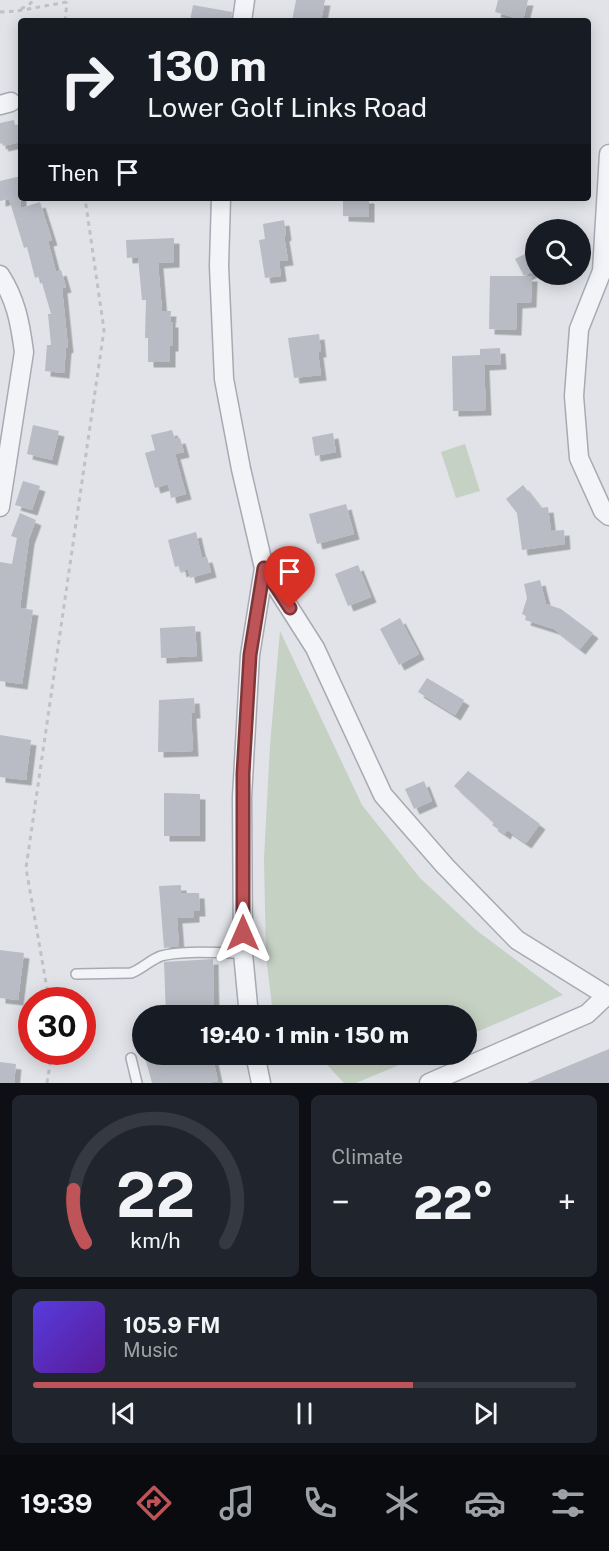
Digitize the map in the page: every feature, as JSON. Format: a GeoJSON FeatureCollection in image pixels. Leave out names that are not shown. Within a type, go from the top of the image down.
{"type":"FeatureCollection","features":[{"type":"Feature","properties":{"kind":"street"},"geometry":{"type":"LineString","coordinates":[[242,18],[245,0]]}},
{"type":"Feature","properties":{"kind":"street"},"geometry":{"type":"LineString","coordinates":[[609,154],[602,271],[579,329],[574,396],[579,458],[603,511],[609,516]]}},
{"type":"Feature","properties":{"kind":"street"},"geometry":{"type":"LineString","coordinates":[[221,201],[219,266],[224,379],[241,469],[264,568],[315,648],[383,795],[446,866],[517,940],[608,997],[587,1014],[429,1083]]}},
{"type":"Feature","properties":{"kind":"street"},"geometry":{"type":"LineString","coordinates":[[0,275],[12,294],[21,327],[24,352],[0,507]]}},
{"type":"Feature","properties":{"kind":"street"},"geometry":{"type":"LineString","coordinates":[[248,1005],[243,953],[242,797],[250,655],[264,568]]}},
{"type":"Feature","properties":{"kind":"street"},"geometry":{"type":"LineString","coordinates":[[257,1065],[261,1083]]}},
{"type":"Feature","properties":{"kind":"lane"},"geometry":{"type":"LineString","coordinates":[[76,974],[131,973],[160,956],[243,953]]}},
{"type":"Feature","properties":{"kind":"lane"},"geometry":{"type":"LineString","coordinates":[[131,1058],[137,1083]]}},
{"type":"Feature","properties":{"kind":"path"},"geometry":{"type":"LineString","coordinates":[[16,11],[31,3],[32,0]]}},
{"type":"Feature","properties":{"kind":"path"},"geometry":{"type":"LineString","coordinates":[[0,12],[67,1],[65,18]]}},
{"type":"Feature","properties":{"kind":"path"},"geometry":{"type":"LineString","coordinates":[[47,987],[26,868],[104,330],[85,201]]}},
{"type":"Feature","properties":{"kind":"path"},"geometry":{"type":"LineString","coordinates":[[47,1083],[50,1065]]}},
{"type":"Feature","properties":{"kind":"green space"},"geometry":{"type":"Polygon","coordinates":[[[465,444],[480,491],[456,498],[441,452],[465,444]]]}},
{"type":"Feature","properties":{"kind":"green space"},"geometry":{"type":"Polygon","coordinates":[[[280,631],[362,805],[420,878],[476,930],[563,995],[477,1032],[477,1005],[272,1005],[266,956],[264,859],[270,745],[280,631]]]}},
{"type":"Feature","properties":{"kind":"green space"},"geometry":{"type":"Polygon","coordinates":[[[327,1065],[399,1065],[356,1083],[344,1083],[327,1065]]]}},
{"type":"Feature","properties":{"kind":"building"},"geometry":{"type":"Polygon","coordinates":[[[296,0],[325,0],[322,18],[293,18],[296,0]]]}},
{"type":"Feature","properties":{"kind":"building"},"geometry":{"type":"Polygon","coordinates":[[[498,0],[528,0],[524,18],[495,12],[498,0]]]}},
{"type":"Feature","properties":{"kind":"building"},"geometry":{"type":"Polygon","coordinates":[[[193,5],[232,12],[231,18],[191,18],[193,5]]]}},
{"type":"Feature","properties":{"kind":"building"},"geometry":{"type":"Polygon","coordinates":[[[14,120],[15,125],[18,124],[18,143],[3,146],[2,143],[0,144],[0,123],[14,120]]]}},
{"type":"Feature","properties":{"kind":"building"},"geometry":{"type":"Polygon","coordinates":[[[18,177],[18,201],[21,201],[21,208],[40,202],[52,240],[48,241],[56,272],[61,270],[66,287],[62,288],[68,347],[66,348],[64,373],[45,371],[47,345],[51,345],[48,314],[51,314],[40,276],[35,278],[27,247],[24,248],[9,199],[0,201],[0,181],[18,177]]]}},
{"type":"Feature","properties":{"kind":"building"},"geometry":{"type":"Polygon","coordinates":[[[343,201],[369,201],[369,217],[343,216],[343,201]]]}},
{"type":"Feature","properties":{"kind":"building"},"geometry":{"type":"Polygon","coordinates":[[[284,220],[288,260],[279,261],[281,276],[265,278],[259,240],[265,239],[263,224],[284,220]]]}},
{"type":"Feature","properties":{"kind":"building"},"geometry":{"type":"Polygon","coordinates":[[[174,238],[174,262],[158,263],[162,311],[171,311],[170,322],[173,322],[170,362],[148,362],[148,338],[145,338],[146,300],[142,300],[138,257],[127,258],[126,240],[174,238]]]}},
{"type":"Feature","properties":{"kind":"building"},"geometry":{"type":"Polygon","coordinates":[[[525,254],[525,276],[524,276],[515,259],[525,254]]]}},
{"type":"Feature","properties":{"kind":"building"},"geometry":{"type":"Polygon","coordinates":[[[490,276],[525,276],[525,285],[532,285],[531,302],[517,303],[516,330],[489,329],[490,276]]]}},
{"type":"Feature","properties":{"kind":"building"},"geometry":{"type":"Polygon","coordinates":[[[319,334],[321,352],[318,352],[321,375],[294,378],[288,338],[319,334]]]}},
{"type":"Feature","properties":{"kind":"building"},"geometry":{"type":"Polygon","coordinates":[[[500,348],[501,364],[484,365],[486,410],[453,411],[452,356],[480,355],[480,349],[500,348]]]}},
{"type":"Feature","properties":{"kind":"building"},"geometry":{"type":"Polygon","coordinates":[[[33,425],[59,431],[52,460],[27,454],[33,425]]]}},
{"type":"Feature","properties":{"kind":"building"},"geometry":{"type":"Polygon","coordinates":[[[172,430],[175,439],[180,438],[184,452],[175,454],[186,494],[171,498],[168,484],[155,488],[145,453],[155,450],[151,435],[172,430]]]}},
{"type":"Feature","properties":{"kind":"building"},"geometry":{"type":"Polygon","coordinates":[[[333,433],[336,452],[315,456],[312,437],[333,433]]]}},
{"type":"Feature","properties":{"kind":"building"},"geometry":{"type":"Polygon","coordinates":[[[23,481],[40,486],[32,510],[15,505],[23,481]]]}},
{"type":"Feature","properties":{"kind":"building"},"geometry":{"type":"Polygon","coordinates":[[[523,485],[541,508],[548,507],[551,531],[564,530],[565,544],[522,550],[517,513],[506,499],[523,485]]]}},
{"type":"Feature","properties":{"kind":"building"},"geometry":{"type":"Polygon","coordinates":[[[346,504],[354,534],[317,544],[309,514],[346,504]]]}},
{"type":"Feature","properties":{"kind":"building"},"geometry":{"type":"Polygon","coordinates":[[[20,513],[36,520],[29,539],[20,608],[33,610],[22,684],[0,681],[0,562],[12,564],[17,538],[11,536],[20,513]]]}},
{"type":"Feature","properties":{"kind":"building"},"geometry":{"type":"Polygon","coordinates":[[[196,532],[202,558],[207,557],[211,572],[190,578],[188,569],[181,572],[180,566],[175,567],[168,540],[196,532]]]}},
{"type":"Feature","properties":{"kind":"building"},"geometry":{"type":"Polygon","coordinates":[[[358,565],[371,597],[348,606],[335,574],[358,565]]]}},
{"type":"Feature","properties":{"kind":"building"},"geometry":{"type":"Polygon","coordinates":[[[540,580],[546,604],[561,609],[593,633],[580,649],[554,629],[525,620],[526,616],[522,614],[527,598],[524,584],[540,580]]]}},
{"type":"Feature","properties":{"kind":"building"},"geometry":{"type":"Polygon","coordinates":[[[400,618],[419,654],[399,665],[380,629],[400,618]]]}},
{"type":"Feature","properties":{"kind":"building"},"geometry":{"type":"Polygon","coordinates":[[[195,626],[197,656],[161,658],[160,628],[195,626]]]}},
{"type":"Feature","properties":{"kind":"building"},"geometry":{"type":"Polygon","coordinates":[[[427,678],[464,700],[455,715],[418,692],[427,678]]]}},
{"type":"Feature","properties":{"kind":"building"},"geometry":{"type":"Polygon","coordinates":[[[194,698],[195,713],[191,713],[193,751],[158,752],[159,700],[194,698]]]}},
{"type":"Feature","properties":{"kind":"building"},"geometry":{"type":"Polygon","coordinates":[[[0,735],[31,740],[26,780],[0,777],[0,735]]]}},
{"type":"Feature","properties":{"kind":"building"},"geometry":{"type":"Polygon","coordinates":[[[468,771],[540,824],[526,843],[507,830],[505,834],[492,825],[494,823],[454,786],[468,771]]]}},
{"type":"Feature","properties":{"kind":"building"},"geometry":{"type":"Polygon","coordinates":[[[424,781],[432,801],[414,809],[405,789],[424,781]]]}},
{"type":"Feature","properties":{"kind":"building"},"geometry":{"type":"Polygon","coordinates":[[[164,793],[200,794],[200,836],[164,836],[164,793]]]}},
{"type":"Feature","properties":{"kind":"building"},"geometry":{"type":"Polygon","coordinates":[[[181,885],[181,893],[199,893],[200,911],[194,911],[194,917],[177,918],[179,946],[164,948],[159,886],[181,885]]]}},
{"type":"Feature","properties":{"kind":"building"},"geometry":{"type":"Polygon","coordinates":[[[0,950],[24,953],[18,1000],[0,998],[0,950]]]}},
{"type":"Feature","properties":{"kind":"building"},"geometry":{"type":"Polygon","coordinates":[[[213,959],[214,1005],[166,1005],[164,962],[213,959]]]}},
{"type":"Feature","properties":{"kind":"building"},"geometry":{"type":"Polygon","coordinates":[[[609,1049],[609,1083],[527,1083],[609,1049]]]}},
{"type":"Feature","properties":{"kind":"building"},"geometry":{"type":"Polygon","coordinates":[[[0,1062],[16,1064],[14,1083],[0,1083],[0,1062]]]}},
{"type":"Feature","properties":{"kind":"building"},"geometry":{"type":"Polygon","coordinates":[[[147,1065],[214,1065],[218,1081],[207,1083],[152,1083],[147,1065]]]}},
{"type":"Feature","properties":{"kind":"route"},"geometry":{"type":"LineString","coordinates":[[243,933],[243,774],[250,655],[264,568],[290,608]]}}]}
